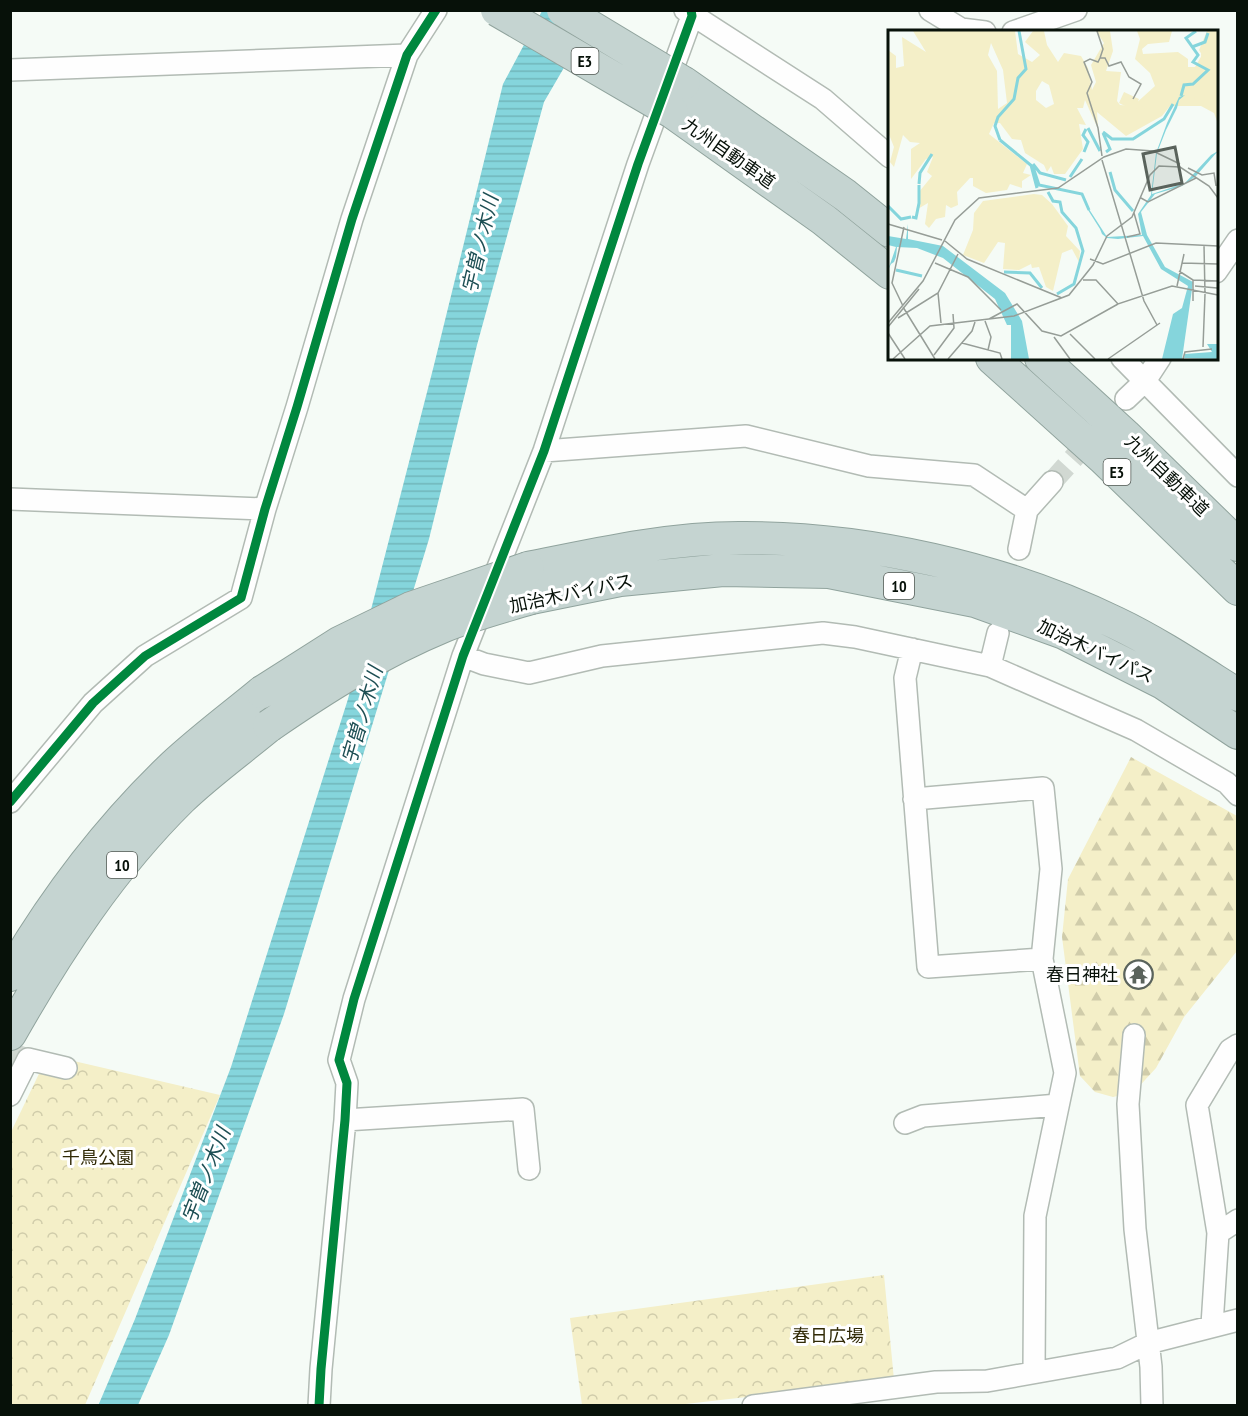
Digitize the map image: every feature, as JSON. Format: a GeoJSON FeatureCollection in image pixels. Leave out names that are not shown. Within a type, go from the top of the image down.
{"type":"FeatureCollection","features":[{"type":"Feature","properties":{"kind":"highway","name":"九州自動車道"},"geometry":{"type":"LineString","coordinates":[[497,10],[672,112],[824,220],[888,271]]}},
{"type":"Feature","properties":{"kind":"highway","name":"九州自動車道"},"geometry":{"type":"LineString","coordinates":[[563,10],[684,83],[845,195],[888,229]]}},
{"type":"Feature","properties":{"kind":"highway","name":"九州自動車道"},"geometry":{"type":"LineString","coordinates":[[994,360],[1103,458],[1238,589]]}},
{"type":"Feature","properties":{"kind":"highway","name":"九州自動車道"},"geometry":{"type":"LineString","coordinates":[[1043,360],[1125,435],[1238,545]]}},
{"type":"Feature","properties":{"kind":"highway","name":"加治木バイパス"},"geometry":{"type":"LineString","coordinates":[[10,1034],[37,986],[78,923],[118,870],[182,799],[269,726],[321,691],[390,651],[593,555],[657,545],[738,538],[792,540],[895,551],[985,573],[1060,599],[1117,623],[1238,694]]}},
{"type":"Feature","properties":{"kind":"highway","name":"加治木バイパス"},"geometry":{"type":"LineString","coordinates":[[10,975],[55,902],[101,842],[175,765],[262,692],[339,643],[411,608],[530,583],[620,580],[723,570],[829,572],[975,601],[1064,633],[1163,683],[1238,733]]}},
{"type":"Feature","properties":{"kind":"street"},"geometry":{"type":"LineString","coordinates":[[12,796],[93,703],[145,656],[241,598],[265,509],[352,219],[407,55],[436,10]]}},
{"type":"Feature","properties":{"kind":"street"},"geometry":{"type":"LineString","coordinates":[[930,10],[961,29],[969,30]]}},
{"type":"Feature","properties":{"kind":"street"},"geometry":{"type":"LineString","coordinates":[[1019,30],[1076,10]]}},
{"type":"Feature","properties":{"kind":"street"},"geometry":{"type":"LineString","coordinates":[[319,1406],[345,1120],[347,1083],[339,1060],[354,999],[463,656],[544,451],[689,12],[822,99],[888,155]]}},
{"type":"Feature","properties":{"kind":"street"},"geometry":{"type":"LineString","coordinates":[[10,70],[407,55]]}},
{"type":"Feature","properties":{"kind":"street"},"geometry":{"type":"LineString","coordinates":[[1218,269],[1238,240]]}},
{"type":"Feature","properties":{"kind":"street"},"geometry":{"type":"LineString","coordinates":[[1124,360],[1238,476]]}},
{"type":"Feature","properties":{"kind":"street"},"geometry":{"type":"LineString","coordinates":[[1126,399],[1145,381],[1159,360]]}},
{"type":"Feature","properties":{"kind":"street"},"geometry":{"type":"LineString","coordinates":[[544,451],[746,436],[869,466],[974,475],[1027,510]]}},
{"type":"Feature","properties":{"kind":"street"},"geometry":{"type":"LineString","coordinates":[[1019,549],[1027,510],[1052,482]]}},
{"type":"Feature","properties":{"kind":"street"},"geometry":{"type":"LineString","coordinates":[[10,499],[265,509]]}},
{"type":"Feature","properties":{"kind":"street"},"geometry":{"type":"LineString","coordinates":[[463,656],[484,664],[530,672],[602,656],[824,633],[855,637],[990,666],[1136,730],[1227,783],[1238,795]]}},
{"type":"Feature","properties":{"kind":"street"},"geometry":{"type":"LineString","coordinates":[[990,666],[998,633]]}},
{"type":"Feature","properties":{"kind":"street"},"geometry":{"type":"LineString","coordinates":[[912,650],[905,678],[928,967],[1042,959]]}},
{"type":"Feature","properties":{"kind":"street"},"geometry":{"type":"LineString","coordinates":[[915,800],[1043,788],[1051,869],[1042,959],[1065,1073],[1035,1216],[1034,1372]]}},
{"type":"Feature","properties":{"kind":"street"},"geometry":{"type":"LineString","coordinates":[[1134,1035],[1129,1115],[1135,1229],[1148,1343],[1152,1406]]}},
{"type":"Feature","properties":{"kind":"street"},"geometry":{"type":"LineString","coordinates":[[1212,1325],[1218,1233],[1197,1105],[1230,1050],[1238,1045]]}},
{"type":"Feature","properties":{"kind":"street"},"geometry":{"type":"LineString","coordinates":[[10,1095],[28,1059],[66,1068]]}},
{"type":"Feature","properties":{"kind":"street"},"geometry":{"type":"LineString","coordinates":[[905,1123],[923,1116],[1058,1105]]}},
{"type":"Feature","properties":{"kind":"street"},"geometry":{"type":"LineString","coordinates":[[345,1120],[523,1109],[529,1169]]}},
{"type":"Feature","properties":{"kind":"street"},"geometry":{"type":"LineString","coordinates":[[1218,1233],[1238,1220]]}},
{"type":"Feature","properties":{"kind":"street"},"geometry":{"type":"LineString","coordinates":[[753,1406],[936,1382],[987,1381],[1117,1358],[1148,1343],[1238,1320]]}},
{"type":"Feature","properties":{"kind":"green space"},"geometry":{"type":"Polygon","coordinates":[[[1131,757],[1237,816],[1237,951],[1184,1017],[1156,1068],[1134,1092],[1113,1097],[1095,1092],[1080,1076],[1062,937],[1068,879],[1131,757]]]}},
{"type":"Feature","properties":{"kind":"green space","name":"千鳥公園"},"geometry":{"type":"Polygon","coordinates":[[[48,1055],[220,1095],[85,1405],[11,1405],[10,1134],[48,1055]]]}},
{"type":"Feature","properties":{"kind":"green space","name":"春日広場"},"geometry":{"type":"Polygon","coordinates":[[[884,1275],[894,1380],[677,1405],[582,1405],[570,1318],[884,1275]]]}},
{"type":"Feature","properties":{"kind":"water","name":"宇曽ノ木川"},"geometry":{"type":"Polygon","coordinates":[[[542,11],[597,11],[544,102],[477,345],[429,539],[284,1014],[169,1335],[138,1405],[98,1406],[135,1319],[231,1067],[348,699],[503,84],[542,11]]]}},
{"type":"Feature","properties":{"kind":"tunnel"},"geometry":{"type":"LineString","coordinates":[[1052,482],[1096,433]]}},
{"type":"Feature","properties":{"kind":"tunnel"},"geometry":{"type":"LineString","coordinates":[[10,1053],[28,1059]]}},
{"type":"Feature","properties":{"kind":"cycle path"},"geometry":{"type":"LineString","coordinates":[[10,802],[93,703],[145,656],[241,598],[265,509],[352,219],[407,55],[436,10]]}},
{"type":"Feature","properties":{"kind":"cycle path"},"geometry":{"type":"LineString","coordinates":[[319,1406],[345,1120],[347,1083],[339,1060],[354,999],[463,656],[544,451],[638,164],[692,16],[691,10]]}},
{"type":"Feature","properties":{"kind":"place","name":"春日神社"},"geometry":{"type":"Point","coordinates":[1139,974]}}]}
